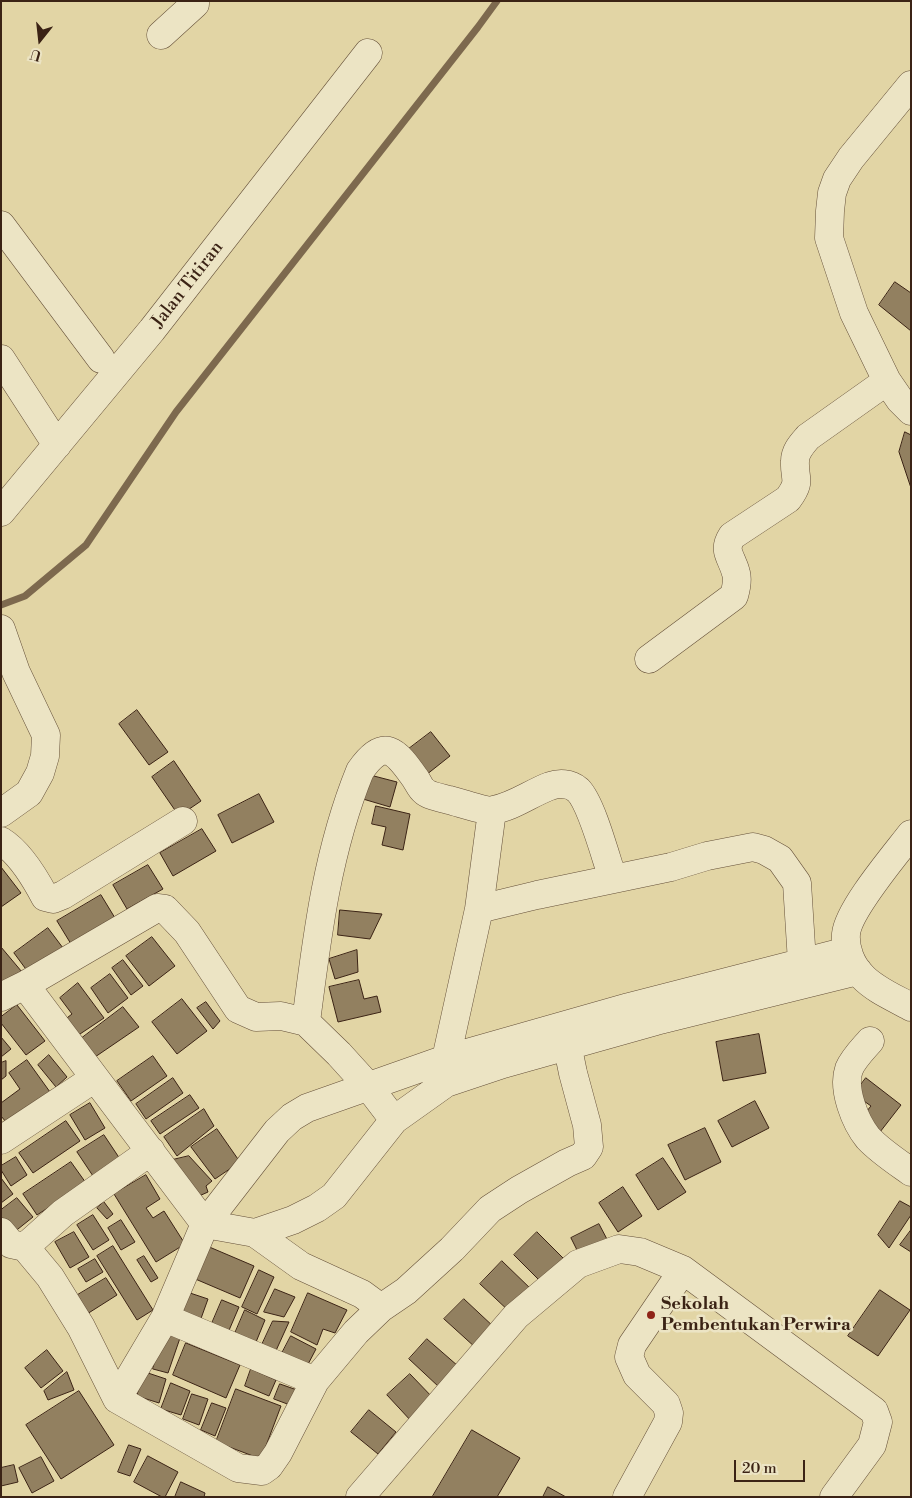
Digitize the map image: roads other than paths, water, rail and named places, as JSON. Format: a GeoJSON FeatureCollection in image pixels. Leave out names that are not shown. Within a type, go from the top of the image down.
{"type":"FeatureCollection","features":[{"type":"Feature","properties":{"kind":"street"},"geometry":{"type":"LineString","coordinates":[[161,35],[194,6],[195,1]]}},
{"type":"Feature","properties":{"kind":"street","name":"Jalan Titiran"},"geometry":{"type":"LineString","coordinates":[[1,512],[152,330],[368,53]]}},
{"type":"Feature","properties":{"kind":"street"},"geometry":{"type":"LineString","coordinates":[[911,85],[837,178],[832,193],[829,238],[854,313],[887,381],[900,400],[911,411]]}},
{"type":"Feature","properties":{"kind":"street"},"geometry":{"type":"LineString","coordinates":[[1,224],[101,359]]}},
{"type":"Feature","properties":{"kind":"street"},"geometry":{"type":"LineString","coordinates":[[1,359],[58,445]]}},
{"type":"Feature","properties":{"kind":"street"},"geometry":{"type":"LineString","coordinates":[[649,659],[734,596],[737,587],[737,574],[727,549],[728,543],[732,536],[788,499],[794,491],[798,478],[795,461],[799,447],[808,437],[887,381]]}},
{"type":"Feature","properties":{"kind":"street"},"geometry":{"type":"LineString","coordinates":[[1,629],[16,672],[46,735],[45,756],[40,773],[29,793],[1,813]]}},
{"type":"Feature","properties":{"kind":"street"},"geometry":{"type":"LineString","coordinates":[[306,1022],[319,920],[332,854],[360,771],[367,761],[380,750],[393,753],[402,761],[424,792],[492,811],[549,786],[562,784],[572,786],[579,791],[588,807],[613,879]]}},
{"type":"Feature","properties":{"kind":"street"},"geometry":{"type":"LineString","coordinates":[[255,1233],[293,1220],[317,1208],[334,1196],[394,1120],[446,1071],[479,909],[492,811]]}},
{"type":"Feature","properties":{"kind":"street"},"geometry":{"type":"LineString","coordinates":[[1,841],[8,845],[35,878],[45,897],[53,899],[63,895],[183,821]]}},
{"type":"Feature","properties":{"kind":"street"},"geometry":{"type":"LineString","coordinates":[[911,834],[866,893],[846,932],[852,961],[863,977],[911,1008]]}},
{"type":"Feature","properties":{"kind":"street"},"geometry":{"type":"LineString","coordinates":[[479,909],[753,847],[764,850],[780,859],[797,883],[802,962]]}},
{"type":"Feature","properties":{"kind":"street"},"geometry":{"type":"LineString","coordinates":[[381,1308],[362,1294],[300,1266],[255,1233],[205,1224],[179,1192],[151,1151],[95,1078],[13,991],[157,908],[165,909],[187,932],[238,1008],[256,1017],[281,1016],[306,1022],[368,1086],[394,1120]]}},
{"type":"Feature","properties":{"kind":"street"},"geometry":{"type":"LineString","coordinates":[[742,989],[802,962],[852,961]]}},
{"type":"Feature","properties":{"kind":"street"},"geometry":{"type":"LineString","coordinates":[[117,1399],[165,1318],[205,1224],[277,1132],[292,1118],[307,1108],[368,1086],[446,1071],[566,1036],[852,961]]}},
{"type":"Feature","properties":{"kind":"street"},"geometry":{"type":"LineString","coordinates":[[1,1232],[11,1244],[25,1247],[50,1278],[81,1327],[117,1399],[238,1468],[262,1471],[269,1466],[278,1453],[315,1381],[356,1332],[381,1308],[406,1291],[452,1249],[490,1209],[519,1190],[567,1163],[584,1156],[589,1147],[587,1125],[566,1036]]}},
{"type":"Feature","properties":{"kind":"street"},"geometry":{"type":"LineString","coordinates":[[870,1041],[850,1068],[847,1081],[848,1095],[858,1122],[868,1138],[911,1172]]}},
{"type":"Feature","properties":{"kind":"street"},"geometry":{"type":"LineString","coordinates":[[1,1140],[95,1078]]}},
{"type":"Feature","properties":{"kind":"street"},"geometry":{"type":"LineString","coordinates":[[25,1247],[63,1213],[151,1151]]}},
{"type":"Feature","properties":{"kind":"street"},"geometry":{"type":"LineString","coordinates":[[360,1497],[516,1316],[578,1264],[619,1249],[640,1252],[683,1270],[874,1411],[878,1422],[872,1445],[834,1497]]}},
{"type":"Feature","properties":{"kind":"street"},"geometry":{"type":"LineString","coordinates":[[627,1497],[668,1422],[670,1413],[666,1404],[637,1375],[629,1357],[632,1345],[683,1270]]}},
{"type":"Feature","properties":{"kind":"street"},"geometry":{"type":"LineString","coordinates":[[165,1318],[315,1381]]}},
{"type":"Feature","properties":{"kind":"waterway"},"geometry":{"type":"LineString","coordinates":[[1,605],[25,596],[86,545],[176,412],[497,1]]}},
{"type":"Feature","properties":{"kind":"place","name":"Sekolah Pembentukan Perwira"},"geometry":{"type":"Point","coordinates":[651,1315]}}]}
